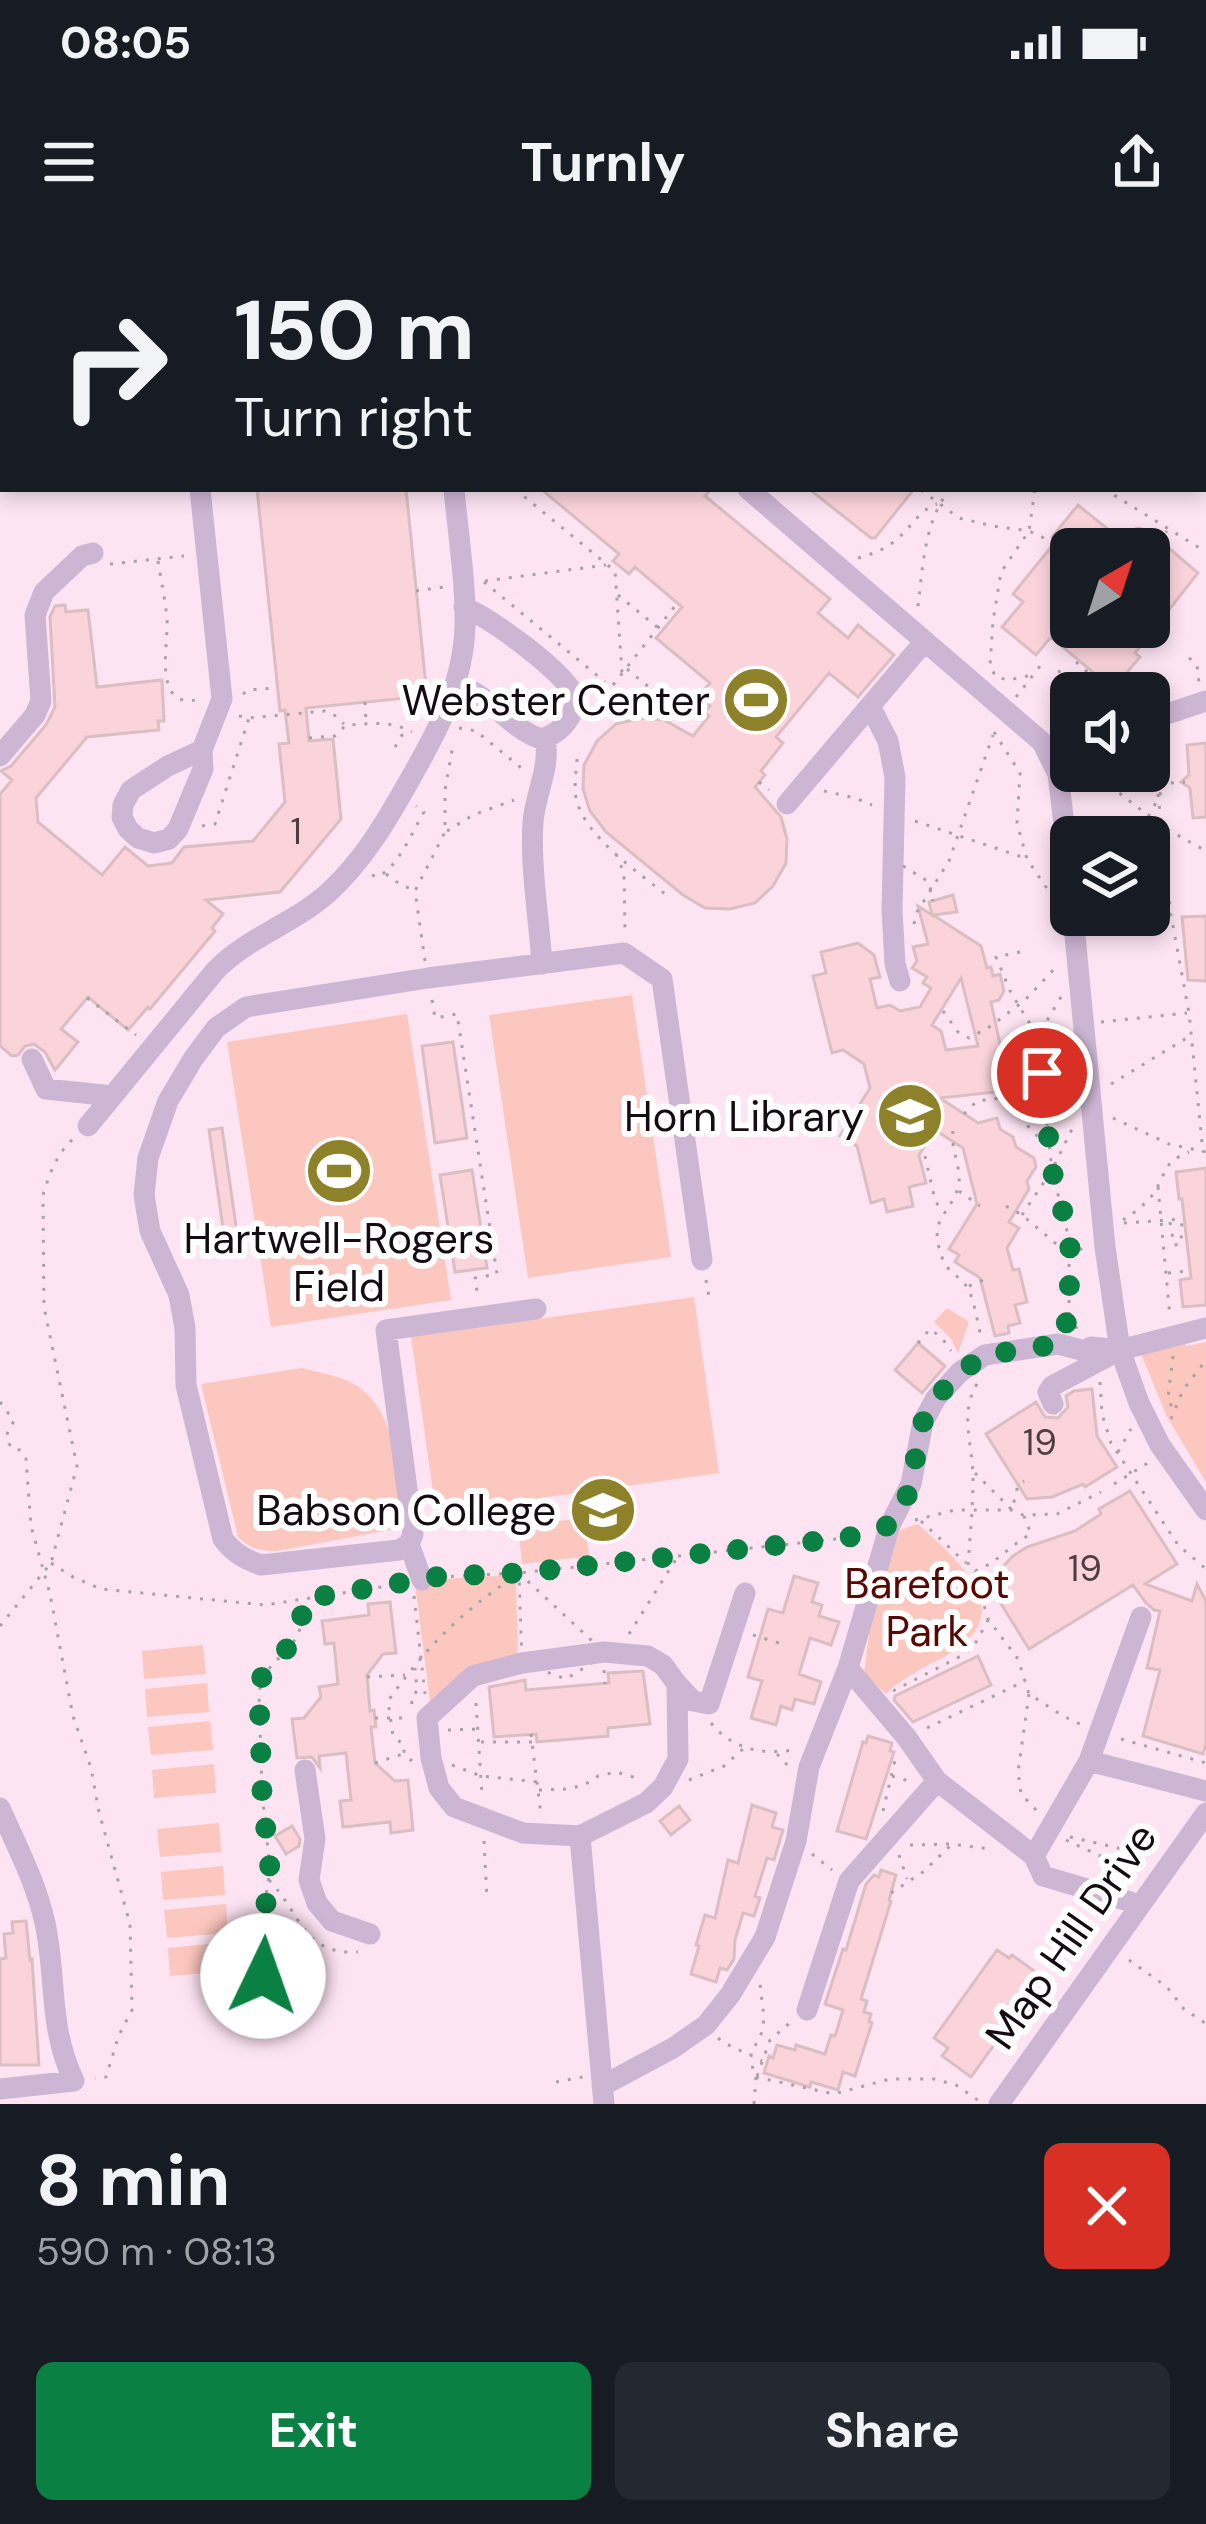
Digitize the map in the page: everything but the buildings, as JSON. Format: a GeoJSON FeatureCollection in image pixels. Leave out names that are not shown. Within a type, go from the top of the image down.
{"type":"FeatureCollection","features":[{"type":"Feature","properties":{"kind":"street"},"geometry":{"type":"LineString","coordinates":[[200,492],[222,699],[202,750],[203,769],[178,829],[169,839],[154,843],[138,838],[122,817],[131,790],[202,750]]}},
{"type":"Feature","properties":{"kind":"street"},"geometry":{"type":"LineString","coordinates":[[88,1126],[215,971],[234,952],[328,893],[382,829],[456,685],[464,607],[454,492]]}},
{"type":"Feature","properties":{"kind":"street"},"geometry":{"type":"LineString","coordinates":[[751,492],[1050,747]]}},
{"type":"Feature","properties":{"kind":"street"},"geometry":{"type":"LineString","coordinates":[[0,756],[41,701],[35,615],[44,592],[82,556],[102,559]]}},
{"type":"Feature","properties":{"kind":"street"},"geometry":{"type":"LineString","coordinates":[[456,685],[473,689],[533,737],[544,739],[563,727],[577,700],[561,678],[493,622],[464,607]]}},
{"type":"Feature","properties":{"kind":"street"},"geometry":{"type":"LineString","coordinates":[[787,804],[870,706],[919,636]]}},
{"type":"Feature","properties":{"kind":"street"},"geometry":{"type":"LineString","coordinates":[[1170,718],[1206,701]]}},
{"type":"Feature","properties":{"kind":"street"},"geometry":{"type":"LineString","coordinates":[[870,706],[888,742],[895,777],[892,910],[900,981]]}},
{"type":"Feature","properties":{"kind":"street"},"geometry":{"type":"LineString","coordinates":[[542,964],[533,825],[548,755],[544,739]]}},
{"type":"Feature","properties":{"kind":"street"},"geometry":{"type":"LineString","coordinates":[[1069,936],[1120,1350],[1160,1445],[1206,1510]]}},
{"type":"Feature","properties":{"kind":"street"},"geometry":{"type":"LineString","coordinates":[[536,1309],[386,1330],[413,1534],[409,1544],[399,1550],[261,1565],[231,1550],[223,1539],[186,1385],[179,1295],[150,1231],[144,1195],[148,1158],[168,1101],[216,1028],[246,1007],[624,953],[662,980],[702,1260]]}},
{"type":"Feature","properties":{"kind":"street"},"geometry":{"type":"LineString","coordinates":[[32,1059],[46,1089],[112,1096]]}},
{"type":"Feature","properties":{"kind":"street"},"geometry":{"type":"LineString","coordinates":[[1053,1404],[1048,1392],[1052,1387],[1120,1350],[1206,1328]]}},
{"type":"Feature","properties":{"kind":"street"},"geometry":{"type":"LineString","coordinates":[[580,1836],[602,2087],[706,2025],[765,1936],[796,1841],[809,1767],[900,1523],[923,1422],[936,1398],[960,1372],[990,1355],[1058,1344],[1084,1351],[1090,1347],[1120,1350]]}},
{"type":"Feature","properties":{"kind":"street"},"geometry":{"type":"LineString","coordinates":[[409,1544],[422,1580]]}},
{"type":"Feature","properties":{"kind":"street"},"geometry":{"type":"LineString","coordinates":[[677,1684],[678,1759],[663,1787],[631,1813],[580,1836],[512,1830],[454,1808],[439,1788],[428,1724],[473,1676],[522,1663],[611,1653],[647,1656],[663,1666],[693,1701],[709,1704],[746,1593]]}},
{"type":"Feature","properties":{"kind":"street"},"geometry":{"type":"LineString","coordinates":[[1034,1856],[1089,1761],[1141,1617]]}},
{"type":"Feature","properties":{"kind":"street"},"geometry":{"type":"LineString","coordinates":[[848,1668],[937,1781],[1034,1856],[1043,1876],[1139,1907]]}},
{"type":"Feature","properties":{"kind":"street"},"geometry":{"type":"LineString","coordinates":[[1089,1761],[1206,1791]]}},
{"type":"Feature","properties":{"kind":"street"},"geometry":{"type":"LineString","coordinates":[[305,1770],[315,1839],[308,1880],[317,1904],[332,1921],[370,1934]]}},
{"type":"Feature","properties":{"kind":"street"},"geometry":{"type":"LineString","coordinates":[[806,2010],[849,1880],[937,1781]]}},
{"type":"Feature","properties":{"kind":"street"},"geometry":{"type":"LineString","coordinates":[[0,1808],[45,1923],[61,2054],[74,2081],[0,2089]]}},
{"type":"Feature","properties":{"kind":"street","name":"Map Hill Drive"},"geometry":{"type":"LineString","coordinates":[[999,2104],[1139,1907],[1156,1873],[1206,1813]]}},
{"type":"Feature","properties":{"kind":"path"},"geometry":{"type":"LineString","coordinates":[[519,492],[615,571],[624,670],[668,702]]}},
{"type":"Feature","properties":{"kind":"path"},"geometry":{"type":"LineString","coordinates":[[923,492],[959,518],[1029,531],[1050,543]]}},
{"type":"Feature","properties":{"kind":"path"},"geometry":{"type":"LineString","coordinates":[[919,636],[923,562],[938,504],[948,492]]}},
{"type":"Feature","properties":{"kind":"path"},"geometry":{"type":"LineString","coordinates":[[1033,675],[1008,680],[996,677],[991,666],[1001,572],[1029,531],[1035,492]]}},
{"type":"Feature","properties":{"kind":"path"},"geometry":{"type":"LineString","coordinates":[[1109,492],[1166,528]]}},
{"type":"Feature","properties":{"kind":"path"},"geometry":{"type":"LineString","coordinates":[[857,559],[882,550],[924,509],[938,504]]}},
{"type":"Feature","properties":{"kind":"path"},"geometry":{"type":"LineString","coordinates":[[1170,530],[1206,552]]}},
{"type":"Feature","properties":{"kind":"path"},"geometry":{"type":"LineString","coordinates":[[102,559],[194,557]]}},
{"type":"Feature","properties":{"kind":"path"},"geometry":{"type":"LineString","coordinates":[[157,559],[167,621],[167,683],[182,700],[201,699],[199,708]]}},
{"type":"Feature","properties":{"kind":"path"},"geometry":{"type":"LineString","coordinates":[[605,682],[483,582],[608,565]]}},
{"type":"Feature","properties":{"kind":"path"},"geometry":{"type":"LineString","coordinates":[[416,591],[449,586]]}},
{"type":"Feature","properties":{"kind":"path"},"geometry":{"type":"LineString","coordinates":[[616,594],[658,628]]}},
{"type":"Feature","properties":{"kind":"path"},"geometry":{"type":"LineString","coordinates":[[613,685],[675,606]]}},
{"type":"Feature","properties":{"kind":"path"},"geometry":{"type":"LineString","coordinates":[[1076,662],[1088,672]]}},
{"type":"Feature","properties":{"kind":"path"},"geometry":{"type":"LineString","coordinates":[[913,926],[915,911],[949,861],[998,718],[1041,665]]}},
{"type":"Feature","properties":{"kind":"path"},"geometry":{"type":"LineString","coordinates":[[240,698],[248,690],[278,688]]}},
{"type":"Feature","properties":{"kind":"path"},"geometry":{"type":"LineString","coordinates":[[365,702],[367,724]]}},
{"type":"Feature","properties":{"kind":"path"},"geometry":{"type":"LineString","coordinates":[[235,715],[249,718],[325,711],[346,725]]}},
{"type":"Feature","properties":{"kind":"path"},"geometry":{"type":"LineString","coordinates":[[193,827],[215,824],[249,718]]}},
{"type":"Feature","properties":{"kind":"path"},"geometry":{"type":"LineString","coordinates":[[309,738],[335,736],[346,725],[367,724],[398,724],[419,736]]}},
{"type":"Feature","properties":{"kind":"path"},"geometry":{"type":"LineString","coordinates":[[445,832],[473,815],[538,789],[476,731],[454,728]]}},
{"type":"Feature","properties":{"kind":"path"},"geometry":{"type":"LineString","coordinates":[[395,747],[406,729]]}},
{"type":"Feature","properties":{"kind":"path"},"geometry":{"type":"LineString","coordinates":[[994,732],[1020,773],[1017,823],[1027,859],[1050,889]]}},
{"type":"Feature","properties":{"kind":"path"},"geometry":{"type":"LineString","coordinates":[[453,741],[445,790],[445,832],[415,891],[435,1018],[457,1014],[497,1274],[476,1278],[482,1316]]}},
{"type":"Feature","properties":{"kind":"path"},"geometry":{"type":"LineString","coordinates":[[577,759],[578,805],[591,828],[670,898]]}},
{"type":"Feature","properties":{"kind":"path"},"geometry":{"type":"LineString","coordinates":[[759,782],[787,804]]}},
{"type":"Feature","properties":{"kind":"path"},"geometry":{"type":"LineString","coordinates":[[1170,782],[1185,782]]}},
{"type":"Feature","properties":{"kind":"path"},"geometry":{"type":"LineString","coordinates":[[818,790],[855,798],[1027,859]]}},
{"type":"Feature","properties":{"kind":"path"},"geometry":{"type":"LineString","coordinates":[[1115,792],[1148,816],[1158,794]]}},
{"type":"Feature","properties":{"kind":"path"},"geometry":{"type":"LineString","coordinates":[[1158,794],[1161,816]]}},
{"type":"Feature","properties":{"kind":"path"},"geometry":{"type":"LineString","coordinates":[[1170,831],[1206,851]]}},
{"type":"Feature","properties":{"kind":"path"},"geometry":{"type":"LineString","coordinates":[[616,853],[624,873],[624,953]]}},
{"type":"Feature","properties":{"kind":"path"},"geometry":{"type":"LineString","coordinates":[[903,866],[928,883],[933,901]]}},
{"type":"Feature","properties":{"kind":"path"},"geometry":{"type":"LineString","coordinates":[[386,873],[415,891]]}},
{"type":"Feature","properties":{"kind":"path"},"geometry":{"type":"LineString","coordinates":[[1091,1112],[1169,1144],[1205,1152],[1189,1013],[1170,905]]}},
{"type":"Feature","properties":{"kind":"path"},"geometry":{"type":"LineString","coordinates":[[1020,952],[997,957],[1018,1006],[1039,1036],[1052,1170],[1070,1239],[1069,1316],[1058,1344]]}},
{"type":"Feature","properties":{"kind":"path"},"geometry":{"type":"LineString","coordinates":[[943,1011],[962,1036],[969,1038],[1018,1006],[1066,961]]}},
{"type":"Feature","properties":{"kind":"path"},"geometry":{"type":"LineString","coordinates":[[1039,1036],[1059,999]]}},
{"type":"Feature","properties":{"kind":"path"},"geometry":{"type":"LineString","coordinates":[[1095,1022],[1189,1013]]}},
{"type":"Feature","properties":{"kind":"path"},"geometry":{"type":"LineString","coordinates":[[1101,1089],[1191,1035]]}},
{"type":"Feature","properties":{"kind":"path"},"geometry":{"type":"LineString","coordinates":[[1040,1052],[1070,1050],[1072,1070],[1042,1073]]}},
{"type":"Feature","properties":{"kind":"path"},"geometry":{"type":"LineString","coordinates":[[964,1114],[973,1102],[1043,1093]]}},
{"type":"Feature","properties":{"kind":"path"},"geometry":{"type":"LineString","coordinates":[[1002,1097],[1050,1150]]}},
{"type":"Feature","properties":{"kind":"path"},"geometry":{"type":"LineString","coordinates":[[1022,1215],[1077,1120],[1081,1133]]}},
{"type":"Feature","properties":{"kind":"path"},"geometry":{"type":"LineString","coordinates":[[0,1626],[51,1563],[77,1466],[44,1307],[43,1195],[64,1146],[88,1126]]}},
{"type":"Feature","properties":{"kind":"path"},"geometry":{"type":"LineString","coordinates":[[953,1131],[957,1190],[938,1229],[943,1260],[968,1286],[990,1355],[969,1397],[974,1472],[968,1565]]}},
{"type":"Feature","properties":{"kind":"path"},"geometry":{"type":"LineString","coordinates":[[1170,1220],[1174,1245],[1181,1244],[1183,1219],[1116,1224],[1136,1211],[1157,1187],[1170,1162],[1191,1150]]}},
{"type":"Feature","properties":{"kind":"path"},"geometry":{"type":"LineString","coordinates":[[925,1156],[942,1215]]}},
{"type":"Feature","properties":{"kind":"path"},"geometry":{"type":"LineString","coordinates":[[1157,1187],[1174,1346],[1168,1397],[1173,1411],[1206,1360]]}},
{"type":"Feature","properties":{"kind":"path"},"geometry":{"type":"LineString","coordinates":[[957,1190],[980,1206]]}},
{"type":"Feature","properties":{"kind":"path"},"geometry":{"type":"LineString","coordinates":[[1006,1206],[1069,1254]]}},
{"type":"Feature","properties":{"kind":"path"},"geometry":{"type":"LineString","coordinates":[[1070,1239],[1092,1259],[1090,1238]]}},
{"type":"Feature","properties":{"kind":"path"},"geometry":{"type":"LineString","coordinates":[[1166,1273],[1190,1271]]}},
{"type":"Feature","properties":{"kind":"path"},"geometry":{"type":"LineString","coordinates":[[968,1286],[988,1278]]}},
{"type":"Feature","properties":{"kind":"path"},"geometry":{"type":"LineString","coordinates":[[1099,1371],[1102,1414],[1111,1443],[1178,1545],[1206,1569]]}},
{"type":"Feature","properties":{"kind":"path"},"geometry":{"type":"LineString","coordinates":[[0,1402],[14,1420],[6,1441],[26,1460],[31,1526],[73,1717],[126,1906],[132,1951],[132,2010],[106,2077],[74,2081]]}},
{"type":"Feature","properties":{"kind":"path"},"geometry":{"type":"LineString","coordinates":[[1118,1453],[1132,1427]]}},
{"type":"Feature","properties":{"kind":"path"},"geometry":{"type":"LineString","coordinates":[[1114,1484],[1152,1460]]}},
{"type":"Feature","properties":{"kind":"path"},"geometry":{"type":"LineString","coordinates":[[974,1472],[1012,1510]]}},
{"type":"Feature","properties":{"kind":"path"},"geometry":{"type":"LineString","coordinates":[[1012,1510],[1018,1484],[1024,1480]]}},
{"type":"Feature","properties":{"kind":"path"},"geometry":{"type":"LineString","coordinates":[[422,1580],[846,1538],[955,1510],[1012,1510],[1045,1516],[1064,1512],[1101,1492]]}},
{"type":"Feature","properties":{"kind":"path"},"geometry":{"type":"LineString","coordinates":[[974,1572],[991,1566],[1031,1534],[1023,1514]]}},
{"type":"Feature","properties":{"kind":"path"},"geometry":{"type":"LineString","coordinates":[[920,1519],[974,1572],[988,1618],[1018,1659],[1029,1694],[1101,1733],[1206,1763]]}},
{"type":"Feature","properties":{"kind":"path"},"geometry":{"type":"LineString","coordinates":[[519,1573],[611,1653],[679,1554]]}},
{"type":"Feature","properties":{"kind":"path"},"geometry":{"type":"LineString","coordinates":[[51,1563],[101,1589],[265,1604],[412,1582],[428,1724]]}},
{"type":"Feature","properties":{"kind":"path"},"geometry":{"type":"LineString","coordinates":[[439,1788],[404,1754],[404,1745],[393,1736],[388,1701],[422,1654],[469,1608],[519,1573]]}},
{"type":"Feature","properties":{"kind":"path"},"geometry":{"type":"LineString","coordinates":[[519,1573],[522,1663]]}},
{"type":"Feature","properties":{"kind":"path"},"geometry":{"type":"LineString","coordinates":[[253,1978],[263,1976],[272,1951],[266,1922],[270,1869],[259,1694],[262,1676],[300,1629],[304,1599]]}},
{"type":"Feature","properties":{"kind":"path"},"geometry":{"type":"LineString","coordinates":[[879,1705],[899,1687],[963,1655],[974,1646],[988,1618]]}},
{"type":"Feature","properties":{"kind":"path"},"geometry":{"type":"LineString","coordinates":[[734,1628],[782,1644]]}},
{"type":"Feature","properties":{"kind":"path"},"geometry":{"type":"LineString","coordinates":[[367,1677],[407,1674]]}},
{"type":"Feature","properties":{"kind":"path"},"geometry":{"type":"LineString","coordinates":[[473,1676],[487,1899]]}},
{"type":"Feature","properties":{"kind":"path"},"geometry":{"type":"LineString","coordinates":[[907,1738],[1024,1681]]}},
{"type":"Feature","properties":{"kind":"path"},"geometry":{"type":"LineString","coordinates":[[706,1714],[726,1741],[775,1753],[799,1749],[822,1737]]}},
{"type":"Feature","properties":{"kind":"path"},"geometry":{"type":"LineString","coordinates":[[375,1718],[479,1730]]}},
{"type":"Feature","properties":{"kind":"path"},"geometry":{"type":"LineString","coordinates":[[531,1734],[543,1835]]}},
{"type":"Feature","properties":{"kind":"path"},"geometry":{"type":"LineString","coordinates":[[479,1742],[532,1742]]}},
{"type":"Feature","properties":{"kind":"path"},"geometry":{"type":"LineString","coordinates":[[374,1763],[404,1754]]}},
{"type":"Feature","properties":{"kind":"path"},"geometry":{"type":"LineString","coordinates":[[431,1758],[481,1776],[538,1782]]}},
{"type":"Feature","properties":{"kind":"path"},"geometry":{"type":"LineString","coordinates":[[1048,1832],[1157,1857],[1156,1873],[1048,1832]]}},
{"type":"Feature","properties":{"kind":"path"},"geometry":{"type":"LineString","coordinates":[[796,1841],[849,1880]]}},
{"type":"Feature","properties":{"kind":"path"},"geometry":{"type":"LineString","coordinates":[[891,1893],[923,1872],[951,1844]]}},
{"type":"Feature","properties":{"kind":"path"},"geometry":{"type":"LineString","coordinates":[[895,1847],[908,1881]]}},
{"type":"Feature","properties":{"kind":"path"},"geometry":{"type":"LineString","coordinates":[[1126,1954],[1204,2024]]}},
{"type":"Feature","properties":{"kind":"path"},"geometry":{"type":"LineString","coordinates":[[760,1983],[764,2018],[751,2054],[757,2077],[834,2094],[890,2079],[934,2079],[956,2085],[982,2104]]}},
{"type":"Feature","properties":{"kind":"path"},"geometry":{"type":"LineString","coordinates":[[754,2104],[757,2077],[770,2040],[806,2010]]}},
{"type":"Feature","properties":{"kind":"path"},"geometry":{"type":"LineString","coordinates":[[706,2025],[733,2049],[764,2062]]}},
{"type":"Feature","properties":{"kind":"path"},"geometry":{"type":"LineString","coordinates":[[556,2082],[602,2087]]}},
{"type":"Feature","properties":{"kind":"shaded area","name":"Babson College"},"geometry":{"type":"Polygon","coordinates":[[[0,492],[1206,492],[1206,2104],[0,2104],[0,492]]]}},
{"type":"Feature","properties":{"kind":"green space"},"geometry":{"type":"Polygon","coordinates":[[[632,995],[671,1257],[528,1278],[489,1015],[632,995]]]}},
{"type":"Feature","properties":{"kind":"green space","name":"Hartwell-Rogers Field"},"geometry":{"type":"Polygon","coordinates":[[[407,1014],[451,1300],[271,1327],[227,1042],[407,1014]]]}},
{"type":"Feature","properties":{"kind":"green space"},"geometry":{"type":"Polygon","coordinates":[[[694,1297],[719,1473],[436,1513],[411,1337],[694,1297]]]}},
{"type":"Feature","properties":{"kind":"green space"},"geometry":{"type":"Polygon","coordinates":[[[947,1308],[969,1322],[958,1353],[934,1322],[947,1308]]]}},
{"type":"Feature","properties":{"kind":"green space"},"geometry":{"type":"Polygon","coordinates":[[[1184,1342],[1187,1346],[1206,1342],[1206,1482],[1167,1417],[1141,1354],[1184,1342]]]}},
{"type":"Feature","properties":{"kind":"green space"},"geometry":{"type":"Polygon","coordinates":[[[302,1368],[348,1381],[377,1407],[394,1445],[406,1527],[277,1551],[256,1548],[238,1537],[201,1384],[302,1368]]]}},
{"type":"Feature","properties":{"kind":"green space"},"geometry":{"type":"Polygon","coordinates":[[[584,1518],[589,1556],[522,1564],[518,1526],[584,1518]]]}},
{"type":"Feature","properties":{"kind":"green space","name":"Barefoot Park"},"geometry":{"type":"Polygon","coordinates":[[[918,1524],[975,1587],[980,1621],[970,1638],[886,1694],[864,1674],[871,1618],[900,1530],[918,1524]]]}},
{"type":"Feature","properties":{"kind":"green space"},"geometry":{"type":"Polygon","coordinates":[[[511,1575],[516,1580],[518,1659],[431,1709],[415,1584],[511,1575]]]}},
{"type":"Feature","properties":{"kind":"green space"},"geometry":{"type":"Polygon","coordinates":[[[203,1645],[206,1674],[144,1679],[142,1651],[203,1645]]]}},
{"type":"Feature","properties":{"kind":"green space"},"geometry":{"type":"Polygon","coordinates":[[[207,1683],[209,1712],[147,1717],[145,1689],[207,1683]]]}},
{"type":"Feature","properties":{"kind":"green space"},"geometry":{"type":"Polygon","coordinates":[[[210,1721],[213,1750],[151,1755],[148,1727],[210,1721]]]}},
{"type":"Feature","properties":{"kind":"green space"},"geometry":{"type":"Polygon","coordinates":[[[214,1764],[216,1793],[154,1798],[152,1770],[214,1764]]]}},
{"type":"Feature","properties":{"kind":"green space"},"geometry":{"type":"Polygon","coordinates":[[[219,1823],[221,1852],[160,1857],[157,1829],[219,1823]]]}},
{"type":"Feature","properties":{"kind":"green space"},"geometry":{"type":"Polygon","coordinates":[[[223,1866],[225,1895],[163,1900],[161,1872],[223,1866]]]}},
{"type":"Feature","properties":{"kind":"green space"},"geometry":{"type":"Polygon","coordinates":[[[226,1904],[228,1933],[167,1938],[164,1910],[226,1904]]]}},
{"type":"Feature","properties":{"kind":"green space"},"geometry":{"type":"Polygon","coordinates":[[[229,1942],[232,1971],[170,1976],[168,1948],[229,1942]]]}},
{"type":"Feature","properties":{"kind":"place","name":"Webster Center"},"geometry":{"type":"Point","coordinates":[756,700]}},
{"type":"Feature","properties":{"kind":"place","name":"Horn Library"},"geometry":{"type":"Point","coordinates":[910,1116]}},
{"type":"Feature","properties":{"kind":"place","name":"Hartwell-Rogers Field"},"geometry":{"type":"Point","coordinates":[339,1171]}},
{"type":"Feature","properties":{"kind":"place","name":"Babson College"},"geometry":{"type":"Point","coordinates":[603,1510]}},
{"type":"Feature","properties":{"kind":"route"},"geometry":{"type":"LineString","coordinates":[[263,1976],[272,1951],[266,1922],[270,1869],[259,1694],[262,1676],[300,1629],[304,1599],[441,1576],[519,1573],[846,1538],[890,1525],[908,1494],[923,1422],[936,1398],[960,1372],[986,1355],[1058,1344],[1069,1316],[1070,1239],[1052,1170],[1042,1073]]}}]}
